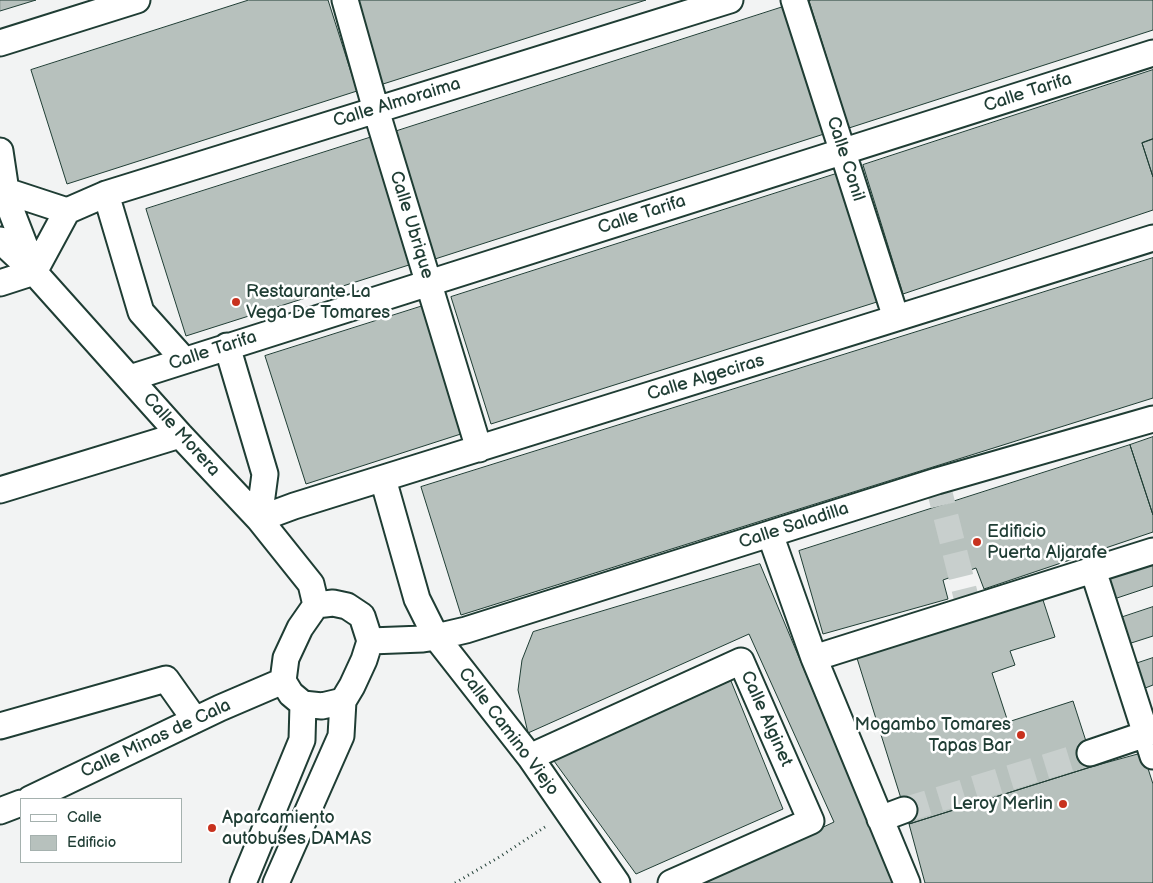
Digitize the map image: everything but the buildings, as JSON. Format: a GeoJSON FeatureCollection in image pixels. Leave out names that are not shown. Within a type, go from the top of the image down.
{"type":"FeatureCollection","features":[{"type":"Feature","properties":{"kind":"street"},"geometry":{"type":"LineString","coordinates":[[1,47],[137,0]]}},
{"type":"Feature","properties":{"kind":"street","name":"Calle Ubrique"},"geometry":{"type":"LineString","coordinates":[[345,0],[376,110],[479,449]]}},
{"type":"Feature","properties":{"kind":"street","name":"Calle Almoraima"},"geometry":{"type":"LineString","coordinates":[[67,211],[106,194],[730,0]]}},
{"type":"Feature","properties":{"kind":"street","name":"Calle Conil"},"geometry":{"type":"LineString","coordinates":[[794,0],[896,318]]}},
{"type":"Feature","properties":{"kind":"street","name":"Calle Tarifa"},"geometry":{"type":"LineString","coordinates":[[130,378],[1153,53]]}},
{"type":"Feature","properties":{"kind":"street","name":"Calle Morera"},"geometry":{"type":"LineString","coordinates":[[0,151],[6,191],[12,213],[34,272]]}},
{"type":"Feature","properties":{"kind":"street"},"geometry":{"type":"LineString","coordinates":[[0,283],[34,272],[67,211],[6,191]]}},
{"type":"Feature","properties":{"kind":"street"},"geometry":{"type":"LineString","coordinates":[[106,194],[141,312],[184,360]]}},
{"type":"Feature","properties":{"kind":"street","name":"Calle Algeciras"},"geometry":{"type":"LineString","coordinates":[[258,519],[294,506],[1153,238]]}},
{"type":"Feature","properties":{"kind":"street","name":"Calle Morera"},"geometry":{"type":"LineString","coordinates":[[0,240],[34,272],[258,519],[311,584],[316,605]]}},
{"type":"Feature","properties":{"kind":"street"},"geometry":{"type":"LineString","coordinates":[[228,346],[265,474],[258,519]]}},
{"type":"Feature","properties":{"kind":"street","name":"Calle Saladilla"},"geometry":{"type":"LineString","coordinates":[[436,637],[466,630],[937,481],[1153,419]]}},
{"type":"Feature","properties":{"kind":"street"},"geometry":{"type":"LineString","coordinates":[[0,490],[180,435]]}},
{"type":"Feature","properties":{"kind":"street","name":"Calle Camino Viejo"},"geometry":{"type":"LineString","coordinates":[[383,479],[417,599],[436,637],[530,757],[617,883]]}},
{"type":"Feature","properties":{"kind":"street"},"geometry":{"type":"LineString","coordinates":[[770,534],[814,658],[907,883]]}},
{"type":"Feature","properties":{"kind":"street"},"geometry":{"type":"LineString","coordinates":[[814,658],[1153,551]]}},
{"type":"Feature","properties":{"kind":"street"},"geometry":{"type":"LineString","coordinates":[[1090,753],[1150,745],[1093,570]]}},
{"type":"Feature","properties":{"kind":"street"},"geometry":{"type":"LineString","coordinates":[[276,883],[340,736],[343,701],[364,660],[370,640],[362,616],[347,606],[333,603],[316,605],[300,628],[286,658],[283,681],[291,694],[303,704],[322,706],[343,701]]}},
{"type":"Feature","properties":{"kind":"street"},"geometry":{"type":"LineString","coordinates":[[370,640],[436,637]]}},
{"type":"Feature","properties":{"kind":"street","name":"Calle Alginet"},"geometry":{"type":"LineString","coordinates":[[530,757],[741,661],[811,821],[671,883]]}},
{"type":"Feature","properties":{"kind":"street"},"geometry":{"type":"LineString","coordinates":[[0,726],[166,679],[194,720]]}},
{"type":"Feature","properties":{"kind":"street","name":"Calle Minas de Cala"},"geometry":{"type":"LineString","coordinates":[[32,798],[194,720],[283,681]]}},
{"type":"Feature","properties":{"kind":"street"},"geometry":{"type":"LineString","coordinates":[[243,883],[302,740],[303,704]]}},
{"type":"Feature","properties":{"kind":"street"},"geometry":{"type":"LineString","coordinates":[[0,811],[20,803]]}},
{"type":"Feature","properties":{"kind":"street"},"geometry":{"type":"LineString","coordinates":[[880,819],[904,810]]}},
{"type":"Feature","properties":{"kind":"path"},"geometry":{"type":"LineString","coordinates":[[455,883],[501,856],[568,812]]}},
{"type":"Feature","properties":{"kind":"tunnel"},"geometry":{"type":"LineString","coordinates":[[937,481],[969,609]]}},
{"type":"Feature","properties":{"kind":"tunnel"},"geometry":{"type":"LineString","coordinates":[[904,810],[1090,753]]}},
{"type":"Feature","properties":{"kind":"place","name":"Restaurante La Vega De Tomares"},"geometry":{"type":"Point","coordinates":[236,302]}},
{"type":"Feature","properties":{"kind":"place","name":"Edificio Puerta Aljarafe"},"geometry":{"type":"Point","coordinates":[977,542]}},
{"type":"Feature","properties":{"kind":"place","name":"Mogambo Tomares Tapas Bar"},"geometry":{"type":"Point","coordinates":[1021,735]}},
{"type":"Feature","properties":{"kind":"place","name":"Leroy Merlin"},"geometry":{"type":"Point","coordinates":[1063,804]}},
{"type":"Feature","properties":{"kind":"place","name":"Aparcamiento autobuses DAMAS"},"geometry":{"type":"Point","coordinates":[212,828]}}]}
